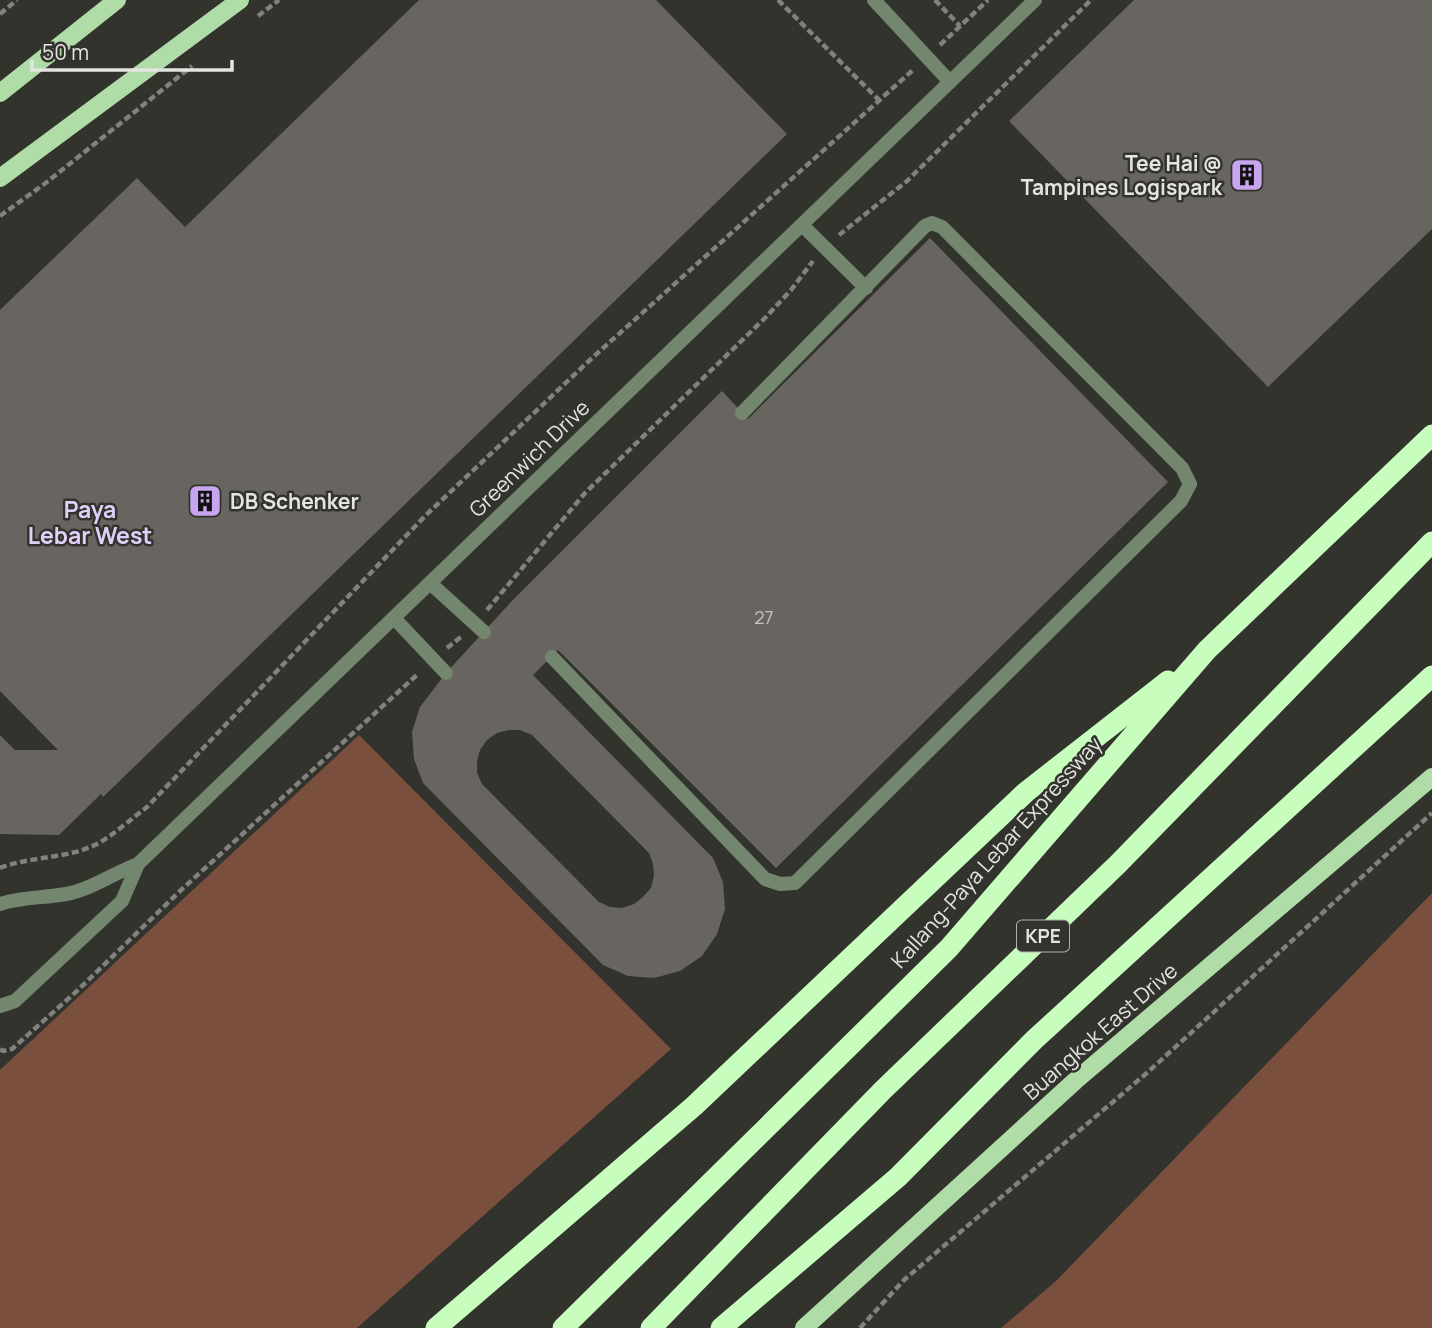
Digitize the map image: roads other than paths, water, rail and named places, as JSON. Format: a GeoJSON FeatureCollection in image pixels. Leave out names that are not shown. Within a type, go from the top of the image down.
{"type":"FeatureCollection","features":[{"type":"Feature","properties":{"kind":"highway","name":"Kallang-Paya Lebar Expressway"},"geometry":{"type":"LineString","coordinates":[[563,1328],[949,948],[1207,650],[1432,435]]}},
{"type":"Feature","properties":{"kind":"highway","name":"KPE"},"geometry":{"type":"LineString","coordinates":[[651,1328],[883,1090],[1118,864],[1432,542]]}},
{"type":"Feature","properties":{"kind":"highway"},"geometry":{"type":"LineString","coordinates":[[436,1328],[694,1106],[1027,792],[1207,650]]}},
{"type":"Feature","properties":{"kind":"highway"},"geometry":{"type":"LineString","coordinates":[[721,1328],[898,1178],[1034,1040],[1432,676]]}},
{"type":"Feature","properties":{"kind":"main road"},"geometry":{"type":"LineString","coordinates":[[0,93],[117,0]]}},
{"type":"Feature","properties":{"kind":"main road"},"geometry":{"type":"LineString","coordinates":[[0,178],[240,0]]}},
{"type":"Feature","properties":{"kind":"main road","name":"Buangkok East Drive"},"geometry":{"type":"LineString","coordinates":[[804,1328],[1075,1081],[1432,777]]}},
{"type":"Feature","properties":{"kind":"lane"},"geometry":{"type":"LineString","coordinates":[[874,0],[950,82]]}},
{"type":"Feature","properties":{"kind":"lane","name":"Greenwich Drive"},"geometry":{"type":"LineString","coordinates":[[0,1006],[15,1001],[122,901],[138,864],[1035,0]]}},
{"type":"Feature","properties":{"kind":"lane"},"geometry":{"type":"LineString","coordinates":[[551,657],[765,879],[780,884],[795,883],[1181,501],[1190,484],[1182,468],[942,228],[932,223],[925,226],[742,413]]}},
{"type":"Feature","properties":{"kind":"lane"},"geometry":{"type":"LineString","coordinates":[[802,225],[866,288]]}},
{"type":"Feature","properties":{"kind":"lane"},"geometry":{"type":"LineString","coordinates":[[430,583],[480,628]]}},
{"type":"Feature","properties":{"kind":"lane"},"geometry":{"type":"LineString","coordinates":[[394,618],[446,673]]}},
{"type":"Feature","properties":{"kind":"lane","name":"Greenwich Drive"},"geometry":{"type":"LineString","coordinates":[[0,904],[67,894],[92,886],[116,872],[138,864]]}},
{"type":"Feature","properties":{"kind":"place","name":"Tee Hai @ Tampines Logispark"},"geometry":{"type":"Point","coordinates":[1247,175]}},
{"type":"Feature","properties":{"kind":"place","name":"DB Schenker"},"geometry":{"type":"Point","coordinates":[205,501]}},
{"type":"Feature","properties":{"kind":"district","name":"Paya Lebar West"},"geometry":{"type":"Point","coordinates":[90,522]}}]}
